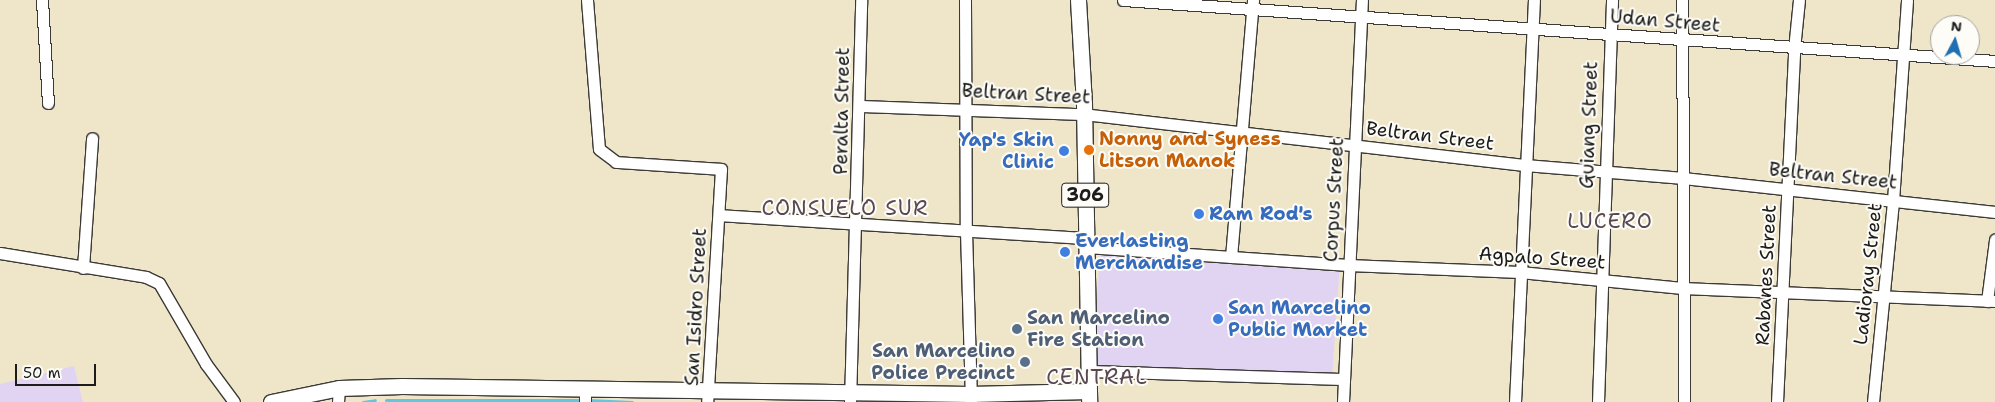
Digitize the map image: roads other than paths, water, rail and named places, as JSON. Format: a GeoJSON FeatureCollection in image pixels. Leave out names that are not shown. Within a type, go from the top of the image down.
{"type":"FeatureCollection","features":[{"type":"Feature","properties":{"kind":"main road","name":"306"},"geometry":{"type":"LineString","coordinates":[[1078,0],[1083,114],[1088,397]]}},
{"type":"Feature","properties":{"kind":"main road"},"geometry":{"type":"LineString","coordinates":[[1053,392],[1067,402]]}},
{"type":"Feature","properties":{"kind":"main road"},"geometry":{"type":"LineString","coordinates":[[271,402],[338,395],[971,398],[1053,392],[1088,397]]}},
{"type":"Feature","properties":{"kind":"street"},"geometry":{"type":"LineString","coordinates":[[42,0],[48,103]]}},
{"type":"Feature","properties":{"kind":"street","name":"San Isidro Street"},"geometry":{"type":"LineString","coordinates":[[587,0],[599,149],[616,162],[721,168],[708,397]]}},
{"type":"Feature","properties":{"kind":"street","name":"Peralta Street"},"geometry":{"type":"LineString","coordinates":[[850,397],[857,226],[860,0]]}},
{"type":"Feature","properties":{"kind":"street"},"geometry":{"type":"LineString","coordinates":[[965,0],[966,231],[971,398]]}},
{"type":"Feature","properties":{"kind":"street","name":"Udan Street"},"geometry":{"type":"LineString","coordinates":[[1123,0],[1252,4],[1361,18],[1532,28],[1794,49],[1995,62]]}},
{"type":"Feature","properties":{"kind":"street","name":"Corpus Street"},"geometry":{"type":"LineString","coordinates":[[1343,402],[1362,0]]}},
{"type":"Feature","properties":{"kind":"street"},"geometry":{"type":"LineString","coordinates":[[1515,402],[1534,0]]}},
{"type":"Feature","properties":{"kind":"street","name":"Guiang Street"},"geometry":{"type":"LineString","coordinates":[[1598,402],[1600,279],[1612,0]]}},
{"type":"Feature","properties":{"kind":"street"},"geometry":{"type":"LineString","coordinates":[[1682,0],[1684,402]]}},
{"type":"Feature","properties":{"kind":"street","name":"Rabanes Street"},"geometry":{"type":"LineString","coordinates":[[1777,402],[1794,49],[1799,0]]}},
{"type":"Feature","properties":{"kind":"street","name":"Ladioray Street"},"geometry":{"type":"LineString","coordinates":[[1873,402],[1881,298],[1893,200],[1901,56],[1907,0]]}},
{"type":"Feature","properties":{"kind":"street"},"geometry":{"type":"LineString","coordinates":[[1231,257],[1252,4]]}},
{"type":"Feature","properties":{"kind":"street","name":"Beltran Street"},"geometry":{"type":"LineString","coordinates":[[860,106],[966,108],[1083,114],[1525,165],[1683,178],[1995,212]]}},
{"type":"Feature","properties":{"kind":"street"},"geometry":{"type":"LineString","coordinates":[[83,268],[92,138]]}},
{"type":"Feature","properties":{"kind":"street","name":"Agpalo Street"},"geometry":{"type":"LineString","coordinates":[[719,215],[857,226],[966,231],[1231,257],[1348,265],[1520,272],[1682,288],[1881,298],[1991,301]]}},
{"type":"Feature","properties":{"kind":"street"},"geometry":{"type":"LineString","coordinates":[[1991,301],[1995,240]]}},
{"type":"Feature","properties":{"kind":"street"},"geometry":{"type":"LineString","coordinates":[[0,253],[146,277],[159,283],[206,364],[234,402]]}},
{"type":"Feature","properties":{"kind":"street"},"geometry":{"type":"LineString","coordinates":[[1088,372],[1344,379]]}},
{"type":"Feature","properties":{"kind":"waterway"},"geometry":{"type":"LineString","coordinates":[[363,402],[375,400]]}},
{"type":"Feature","properties":{"kind":"waterway"},"geometry":{"type":"LineString","coordinates":[[386,400],[580,400]]}},
{"type":"Feature","properties":{"kind":"waterway"},"geometry":{"type":"LineString","coordinates":[[588,400],[632,402]]}},
{"type":"Feature","properties":{"kind":"place","name":"Nonny and Syness Litson Manok"},"geometry":{"type":"Point","coordinates":[1089,150]}},
{"type":"Feature","properties":{"kind":"place","name":"Yap's Skin Clinic"},"geometry":{"type":"Point","coordinates":[1064,151]}},
{"type":"Feature","properties":{"kind":"place","name":"Ram Rod's"},"geometry":{"type":"Point","coordinates":[1199,214]}},
{"type":"Feature","properties":{"kind":"place","name":"Everlasting Merchandise"},"geometry":{"type":"Point","coordinates":[1065,252]}},
{"type":"Feature","properties":{"kind":"place","name":"San Marcelino Public Market"},"geometry":{"type":"Point","coordinates":[1218,319]}},
{"type":"Feature","properties":{"kind":"place","name":"San Marcelino Fire Station"},"geometry":{"type":"Point","coordinates":[1017,329]}},
{"type":"Feature","properties":{"kind":"place","name":"San Marcelino Police Precinct"},"geometry":{"type":"Point","coordinates":[1025,362]}},
{"type":"Feature","properties":{"kind":"district","name":"CONSUELO SUR"},"geometry":{"type":"Point","coordinates":[845,208]}},
{"type":"Feature","properties":{"kind":"district","name":"LUCERO"},"geometry":{"type":"Point","coordinates":[1610,221]}},
{"type":"Feature","properties":{"kind":"district","name":"CENTRAL"},"geometry":{"type":"Point","coordinates":[1097,377]}}]}
